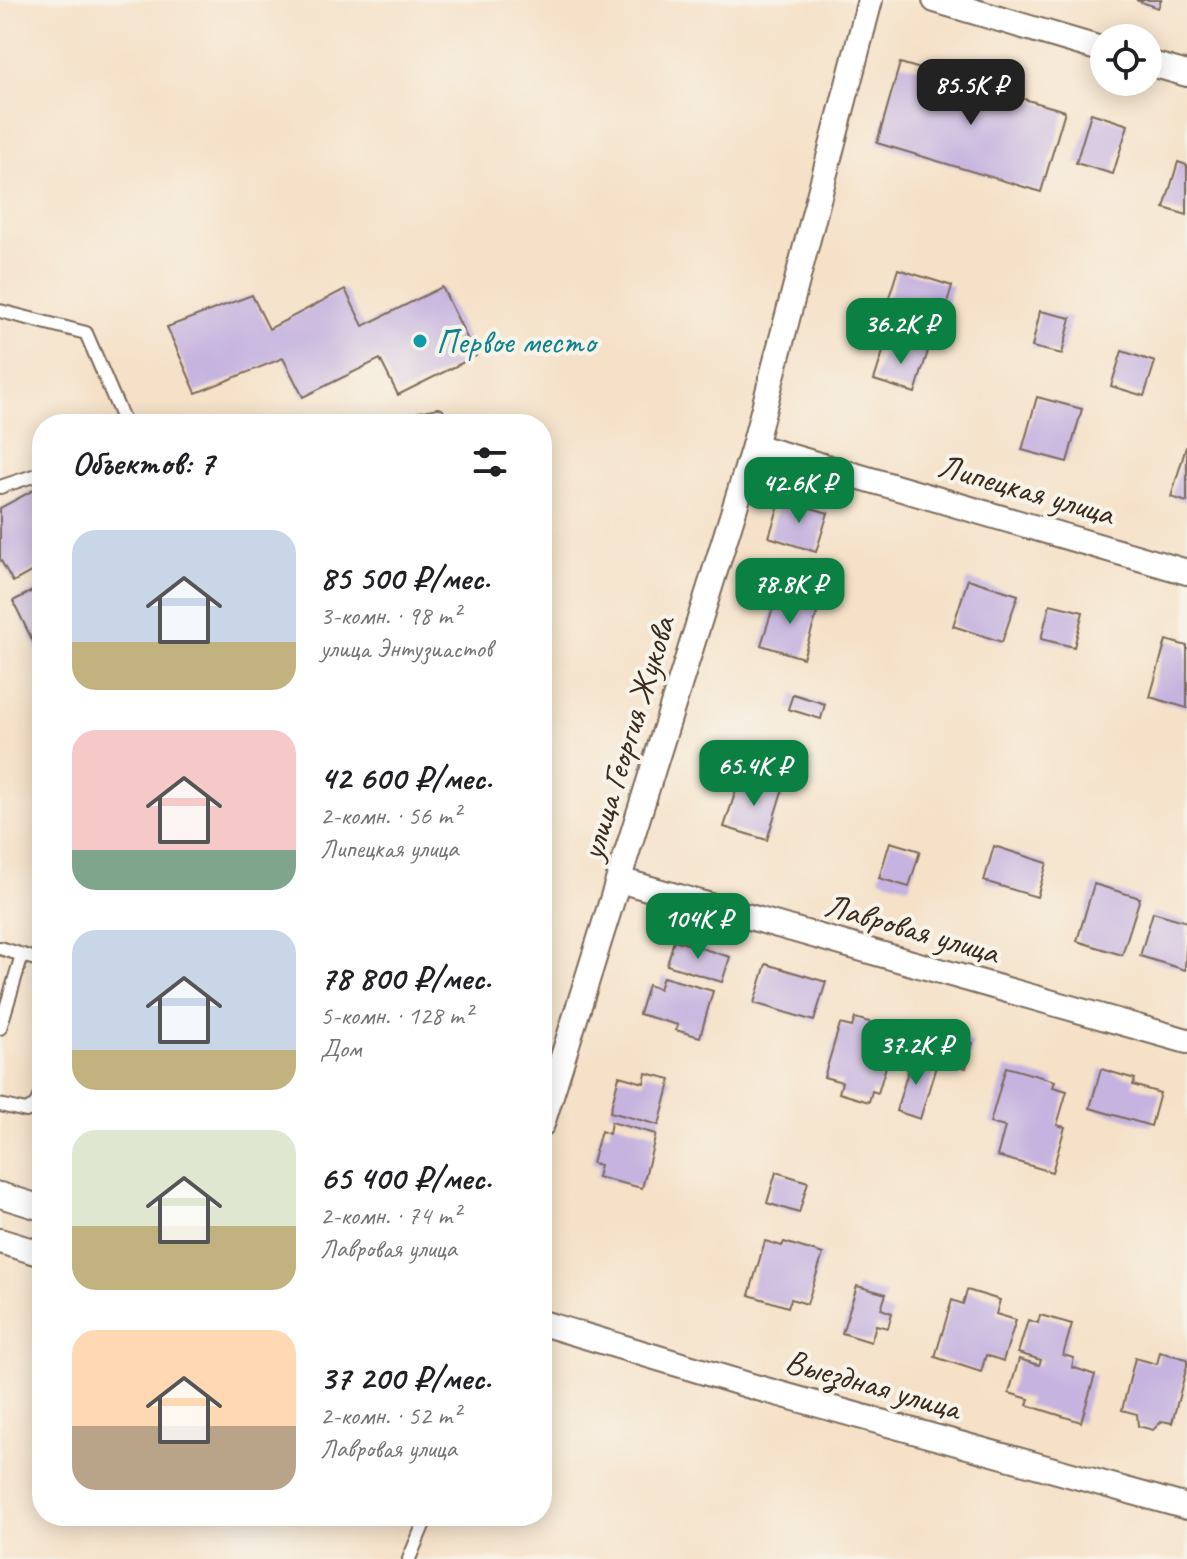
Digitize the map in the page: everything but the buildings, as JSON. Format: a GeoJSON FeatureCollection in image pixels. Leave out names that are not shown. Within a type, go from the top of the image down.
{"type":"FeatureCollection","features":[{"type":"Feature","properties":{"kind":"street","name":"улица Георгия Жукова"},"geometry":{"type":"LineString","coordinates":[[552,1092],[754,446],[870,0]]}},
{"type":"Feature","properties":{"kind":"street"},"geometry":{"type":"LineString","coordinates":[[935,0],[1090,46]]}},
{"type":"Feature","properties":{"kind":"street"},"geometry":{"type":"LineString","coordinates":[[1162,67],[1187,74]]}},
{"type":"Feature","properties":{"kind":"street","name":"Липецкая улица"},"geometry":{"type":"LineString","coordinates":[[754,446],[1187,572]]}},
{"type":"Feature","properties":{"kind":"street","name":"Лавровая улица"},"geometry":{"type":"LineString","coordinates":[[619,880],[1187,1041]]}},
{"type":"Feature","properties":{"kind":"street"},"geometry":{"type":"LineString","coordinates":[[0,1195],[32,1205]]}},
{"type":"Feature","properties":{"kind":"street"},"geometry":{"type":"LineString","coordinates":[[0,1241],[32,1251]]}},
{"type":"Feature","properties":{"kind":"street","name":"Выездная улица"},"geometry":{"type":"LineString","coordinates":[[552,1326],[751,1386],[1187,1507]]}},
{"type":"Feature","properties":{"kind":"lane"},"geometry":{"type":"LineString","coordinates":[[0,311],[86,333],[121,414]]}},
{"type":"Feature","properties":{"kind":"lane"},"geometry":{"type":"LineString","coordinates":[[0,487],[32,476]]}},
{"type":"Feature","properties":{"kind":"lane"},"geometry":{"type":"LineString","coordinates":[[0,948],[32,958]]}},
{"type":"Feature","properties":{"kind":"lane"},"geometry":{"type":"LineString","coordinates":[[0,1028],[22,955]]}},
{"type":"Feature","properties":{"kind":"lane"},"geometry":{"type":"LineString","coordinates":[[0,1105],[26,1111],[32,1108]]}},
{"type":"Feature","properties":{"kind":"lane"},"geometry":{"type":"LineString","coordinates":[[409,1559],[423,1526]]}},
{"type":"Feature","properties":{"kind":"place","name":"Первое место"},"geometry":{"type":"Point","coordinates":[420,341]}}]}
